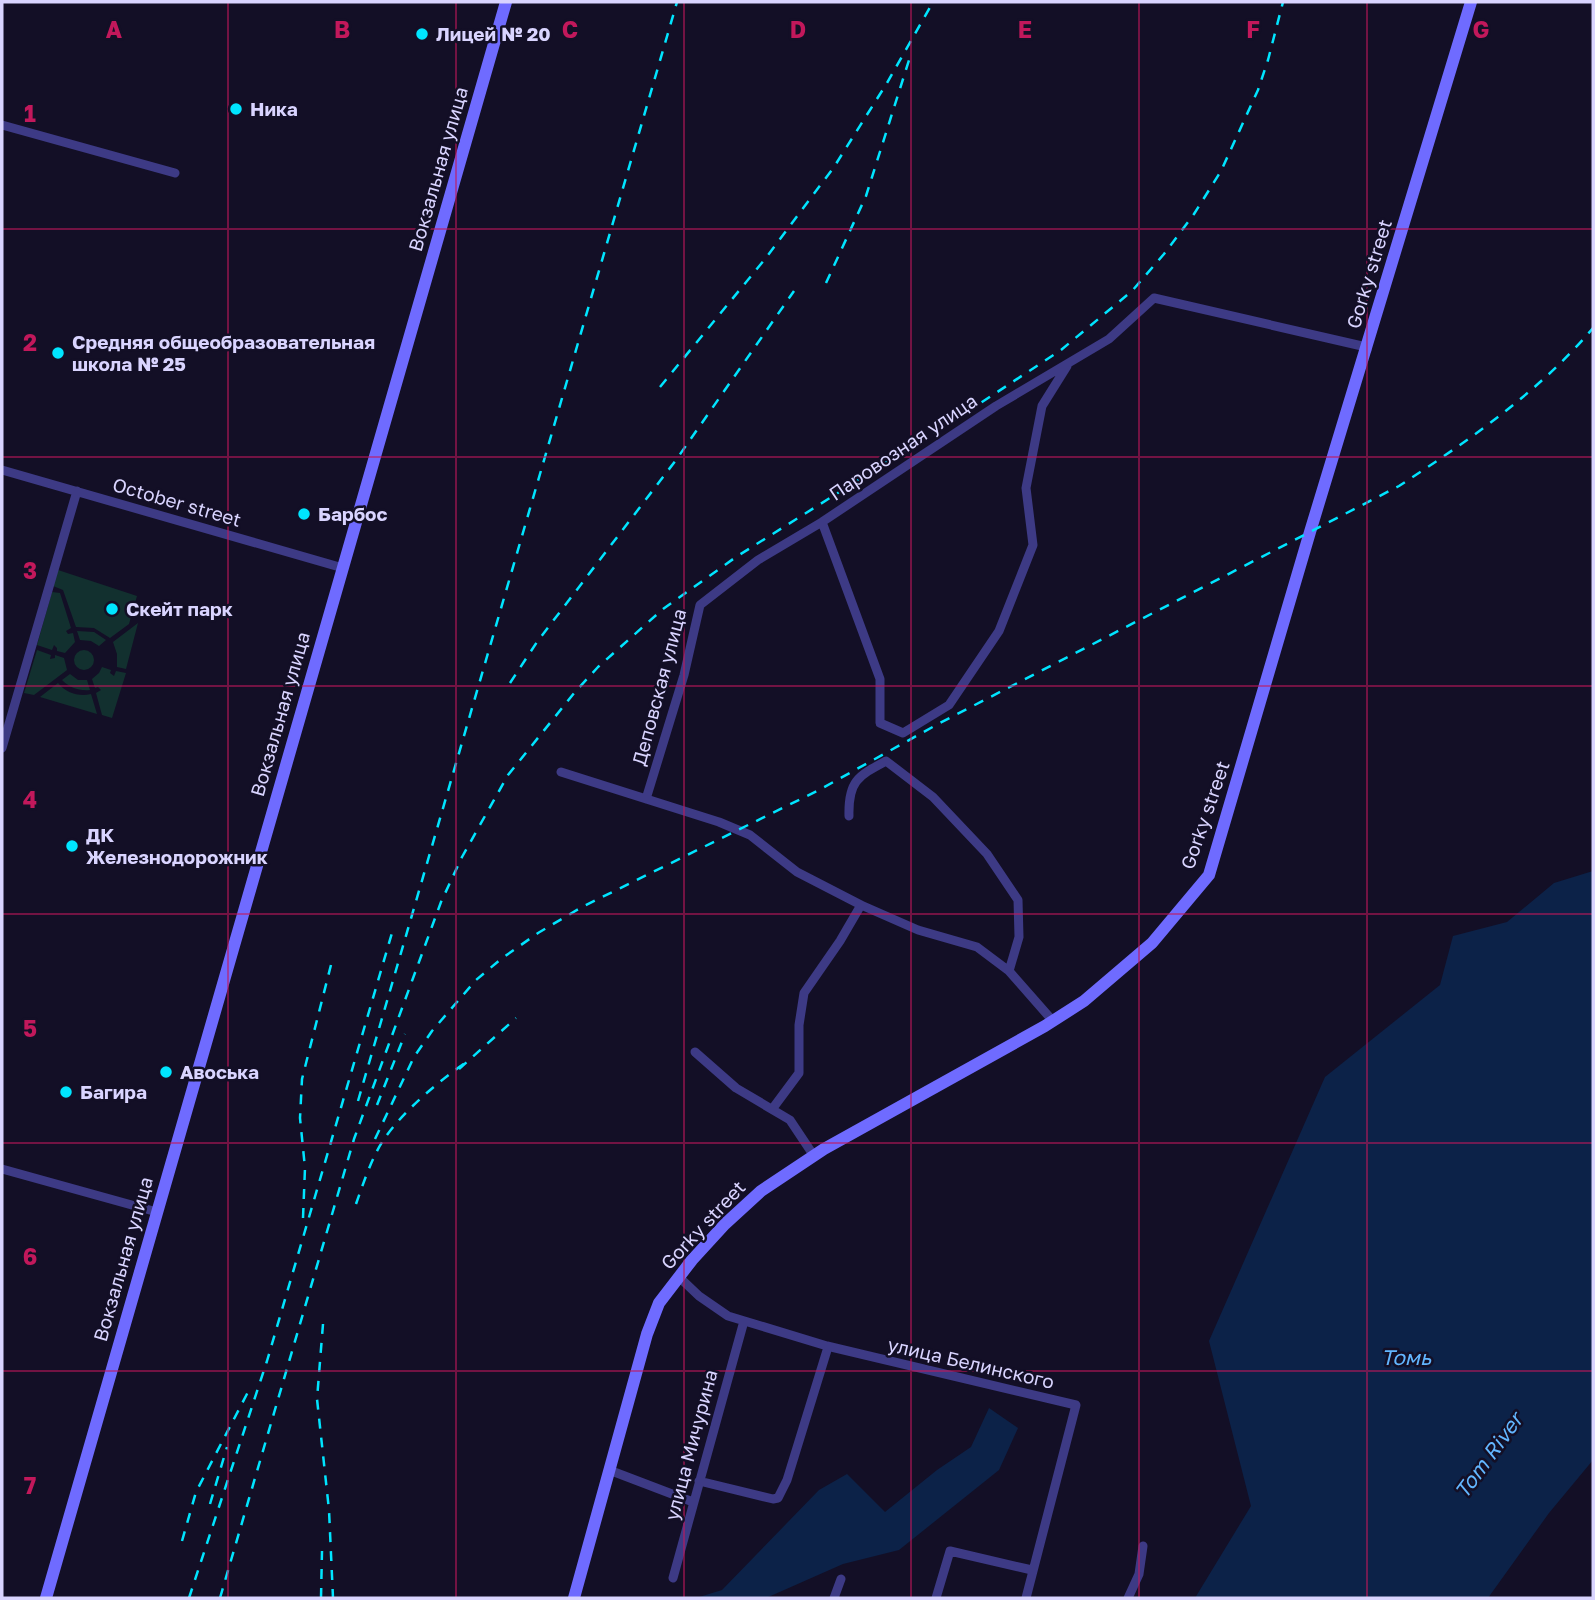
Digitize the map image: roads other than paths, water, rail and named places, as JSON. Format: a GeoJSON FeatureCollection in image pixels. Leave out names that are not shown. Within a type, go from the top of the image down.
{"type":"FeatureCollection","features":[{"type":"Feature","properties":{"kind":"main road","name":"Вокзальная улица"},"geometry":{"type":"LineString","coordinates":[[46,1598],[506,2]]}},
{"type":"Feature","properties":{"kind":"main road","name":"Gorky street"},"geometry":{"type":"LineString","coordinates":[[574,1598],[647,1334],[659,1303],[725,1224],[761,1191],[814,1156],[1084,1001],[1152,943],[1209,875],[1472,2]]}},
{"type":"Feature","properties":{"kind":"street"},"geometry":{"type":"LineString","coordinates":[[2,125],[175,173]]}},
{"type":"Feature","properties":{"kind":"street","name":"Паровозная улица"},"geometry":{"type":"LineString","coordinates":[[1069,363],[1042,407],[1026,488],[1033,545],[999,631],[949,705],[903,733],[880,723],[880,678],[822,522],[996,406],[1108,339],[1154,298],[1362,346],[1367,350]]}},
{"type":"Feature","properties":{"kind":"street","name":"October street"},"geometry":{"type":"LineString","coordinates":[[2,470],[343,568]]}},
{"type":"Feature","properties":{"kind":"street"},"geometry":{"type":"LineString","coordinates":[[2,748],[77,491]]}},
{"type":"Feature","properties":{"kind":"street","name":"Деповская улица"},"geometry":{"type":"LineString","coordinates":[[646,799],[684,675],[700,605],[758,560],[822,522]]}},
{"type":"Feature","properties":{"kind":"street"},"geometry":{"type":"LineString","coordinates":[[849,816],[849,796],[858,776],[886,761],[933,797],[988,853],[1018,900],[1020,937],[1009,971]]}},
{"type":"Feature","properties":{"kind":"street"},"geometry":{"type":"LineString","coordinates":[[561,772],[719,822],[750,835],[797,872],[861,905],[918,930],[977,947],[1009,971],[1052,1020]]}},
{"type":"Feature","properties":{"kind":"street"},"geometry":{"type":"LineString","coordinates":[[773,1108],[799,1073],[799,1025],[804,993],[840,942],[861,905]]}},
{"type":"Feature","properties":{"kind":"street"},"geometry":{"type":"LineString","coordinates":[[695,1052],[736,1088],[790,1120],[814,1156]]}},
{"type":"Feature","properties":{"kind":"street"},"geometry":{"type":"LineString","coordinates":[[2,1169],[157,1212]]}},
{"type":"Feature","properties":{"kind":"street","name":"улица Белинского"},"geometry":{"type":"LineString","coordinates":[[679,1277],[699,1296],[728,1316],[828,1347],[1076,1405],[1026,1598]]}},
{"type":"Feature","properties":{"kind":"street","name":"улица Мичурина"},"geometry":{"type":"LineString","coordinates":[[673,1578],[744,1321]]}},
{"type":"Feature","properties":{"kind":"street"},"geometry":{"type":"LineString","coordinates":[[699,1481],[778,1498],[787,1480],[828,1347]]}},
{"type":"Feature","properties":{"kind":"street"},"geometry":{"type":"LineString","coordinates":[[609,1470],[693,1502]]}},
{"type":"Feature","properties":{"kind":"street"},"geometry":{"type":"LineString","coordinates":[[1128,1598],[1139,1574],[1143,1546]]}},
{"type":"Feature","properties":{"kind":"street"},"geometry":{"type":"LineString","coordinates":[[936,1598],[950,1551],[1032,1570]]}},
{"type":"Feature","properties":{"kind":"street"},"geometry":{"type":"LineString","coordinates":[[834,1598],[841,1579]]}},
{"type":"Feature","properties":{"kind":"water","name":"Томь"},"geometry":{"type":"Polygon","coordinates":[[[1593,871],[1593,1460],[1549,1513],[1488,1598],[1195,1598],[1251,1506],[1209,1341],[1325,1077],[1440,985],[1453,936],[1507,922],[1554,883],[1593,871]]]}},
{"type":"Feature","properties":{"kind":"water"},"geometry":{"type":"Polygon","coordinates":[[[989,1408],[1018,1428],[999,1470],[899,1550],[843,1564],[766,1598],[696,1598],[722,1590],[819,1490],[847,1474],[885,1512],[937,1470],[971,1447],[989,1408]]]}},
{"type":"Feature","properties":{"kind":"railway"},"geometry":{"type":"LineString","coordinates":[[358,1101],[677,2]]}},
{"type":"Feature","properties":{"kind":"railway"},"geometry":{"type":"LineString","coordinates":[[660,387],[765,259],[834,167],[887,83],[933,2]]}},
{"type":"Feature","properties":{"kind":"railway"},"geometry":{"type":"LineString","coordinates":[[220,1598],[354,1139],[441,902],[462,857],[508,775],[598,667],[663,609],[736,557],[1061,350],[1132,291],[1194,214],[1221,171],[1258,90],[1283,2]]}},
{"type":"Feature","properties":{"kind":"railway"},"geometry":{"type":"LineString","coordinates":[[826,283],[866,196],[910,57]]}},
{"type":"Feature","properties":{"kind":"railway"},"geometry":{"type":"LineString","coordinates":[[510,683],[537,642],[676,460],[794,291]]}},
{"type":"Feature","properties":{"kind":"railway"},"geometry":{"type":"LineString","coordinates":[[375,1139],[414,1057],[432,1031],[476,980],[538,933],[582,907],[819,790],[938,724],[1399,486],[1502,414],[1550,373],[1593,328]]}},
{"type":"Feature","properties":{"kind":"railway"},"geometry":{"type":"LineString","coordinates":[[189,1598],[267,1361],[394,926]]}},
{"type":"Feature","properties":{"kind":"railway"},"geometry":{"type":"LineString","coordinates":[[303,1218],[305,1168],[300,1118],[302,1079],[333,957]]}},
{"type":"Feature","properties":{"kind":"railway"},"geometry":{"type":"LineString","coordinates":[[459,1069],[516,1018]]}},
{"type":"Feature","properties":{"kind":"railway"},"geometry":{"type":"LineString","coordinates":[[377,1105],[405,1034]]}},
{"type":"Feature","properties":{"kind":"railway"},"geometry":{"type":"LineString","coordinates":[[356,1204],[376,1153],[392,1128],[428,1092],[465,1063]]}},
{"type":"Feature","properties":{"kind":"railway"},"geometry":{"type":"LineString","coordinates":[[323,1324],[317,1399],[329,1510],[333,1598]]}},
{"type":"Feature","properties":{"kind":"railway"},"geometry":{"type":"LineString","coordinates":[[182,1541],[196,1492],[249,1390]]}},
{"type":"Feature","properties":{"kind":"railway"},"geometry":{"type":"LineString","coordinates":[[210,1504],[227,1447]]}},
{"type":"Feature","properties":{"kind":"railway"},"geometry":{"type":"LineString","coordinates":[[321,1598],[322,1551]]}},
{"type":"Feature","properties":{"kind":"place","name":"Лицей № 20"},"geometry":{"type":"Point","coordinates":[422,34]}},
{"type":"Feature","properties":{"kind":"place","name":"Ника"},"geometry":{"type":"Point","coordinates":[236,109]}},
{"type":"Feature","properties":{"kind":"place","name":"Средняя общеобразовательная школа № 25"},"geometry":{"type":"Point","coordinates":[58,353]}},
{"type":"Feature","properties":{"kind":"place","name":"Барбос"},"geometry":{"type":"Point","coordinates":[304,514]}},
{"type":"Feature","properties":{"kind":"place","name":"Скейт парк"},"geometry":{"type":"Point","coordinates":[112,609]}},
{"type":"Feature","properties":{"kind":"place","name":"ДК Железнодорожник"},"geometry":{"type":"Point","coordinates":[72,846]}},
{"type":"Feature","properties":{"kind":"place","name":"Авоська"},"geometry":{"type":"Point","coordinates":[166,1072]}},
{"type":"Feature","properties":{"kind":"place","name":"Багира"},"geometry":{"type":"Point","coordinates":[66,1092]}},
{"type":"Feature","properties":{"kind":"water label","name":"Tom River"},"geometry":{"type":"Point","coordinates":[1489,1456]}}]}
